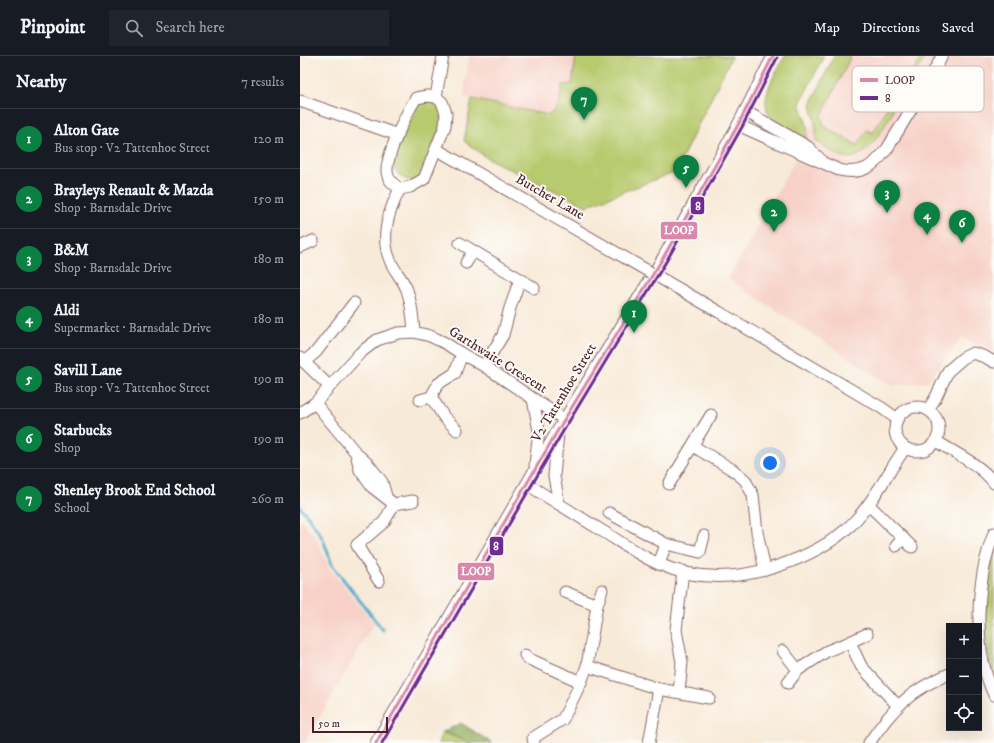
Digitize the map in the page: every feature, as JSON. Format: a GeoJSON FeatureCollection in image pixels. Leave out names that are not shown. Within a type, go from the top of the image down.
{"type":"FeatureCollection","features":[{"type":"Feature","properties":{"kind":"street"},"geometry":{"type":"LineString","coordinates":[[436,97],[444,56]]}},
{"type":"Feature","properties":{"kind":"street","name":"V2 Tattenhoe Street"},"geometry":{"type":"LineString","coordinates":[[376,743],[558,430],[663,258],[738,125],[773,56]]}},
{"type":"Feature","properties":{"kind":"street"},"geometry":{"type":"LineString","coordinates":[[937,66],[942,56]]}},
{"type":"Feature","properties":{"kind":"street"},"geometry":{"type":"LineString","coordinates":[[427,96],[436,97],[442,102],[446,113],[445,126],[424,179],[410,187],[400,189],[390,181],[387,171],[388,160],[398,135],[416,98],[427,96]]}},
{"type":"Feature","properties":{"kind":"street"},"geometry":{"type":"LineString","coordinates":[[300,101],[398,135]]}},
{"type":"Feature","properties":{"kind":"street"},"geometry":{"type":"LineString","coordinates":[[745,111],[808,147],[823,163]]}},
{"type":"Feature","properties":{"kind":"street"},"geometry":{"type":"LineString","coordinates":[[738,125],[804,156],[848,172],[868,168],[878,160],[887,149],[910,112]]}},
{"type":"Feature","properties":{"kind":"street","name":"Butcher Lane"},"geometry":{"type":"LineString","coordinates":[[436,149],[719,312],[897,419]]}},
{"type":"Feature","properties":{"kind":"street"},"geometry":{"type":"LineString","coordinates":[[400,189],[392,204],[388,219],[386,241],[389,259],[406,288],[412,308],[414,332]]}},
{"type":"Feature","properties":{"kind":"street"},"geometry":{"type":"LineString","coordinates":[[300,246],[313,241]]}},
{"type":"Feature","properties":{"kind":"street"},"geometry":{"type":"LineString","coordinates":[[460,243],[534,288]]}},
{"type":"Feature","properties":{"kind":"street"},"geometry":{"type":"LineString","coordinates":[[466,263],[473,251]]}},
{"type":"Feature","properties":{"kind":"street"},"geometry":{"type":"LineString","coordinates":[[484,366],[503,335],[520,279]]}},
{"type":"Feature","properties":{"kind":"street"},"geometry":{"type":"LineString","coordinates":[[329,386],[302,360],[316,352],[354,302]]}},
{"type":"Feature","properties":{"kind":"street","name":"Garthwaite Crescent"},"geometry":{"type":"LineString","coordinates":[[300,413],[315,403],[360,353],[377,340],[398,333],[414,332],[430,336],[445,343],[484,366],[565,420]]}},
{"type":"Feature","properties":{"kind":"street"},"geometry":{"type":"LineString","coordinates":[[928,410],[948,371],[963,358],[973,353],[986,357],[994,362]]}},
{"type":"Feature","properties":{"kind":"street"},"geometry":{"type":"LineString","coordinates":[[457,430],[425,398],[438,384],[455,373],[462,354]]}},
{"type":"Feature","properties":{"kind":"street"},"geometry":{"type":"LineString","coordinates":[[533,399],[539,431],[535,470]]}},
{"type":"Feature","properties":{"kind":"street"},"geometry":{"type":"LineString","coordinates":[[315,403],[356,453],[360,470],[372,487],[386,496],[394,504]]}},
{"type":"Feature","properties":{"kind":"street"},"geometry":{"type":"LineString","coordinates":[[916,407],[928,410],[937,420],[939,435],[931,447],[918,452],[911,451],[905,448],[896,438],[895,426],[897,419],[905,410],[910,408],[916,407]]}},
{"type":"Feature","properties":{"kind":"street"},"geometry":{"type":"LineString","coordinates":[[669,484],[711,415]]}},
{"type":"Feature","properties":{"kind":"street"},"geometry":{"type":"LineString","coordinates":[[558,430],[554,476],[559,504]]}},
{"type":"Feature","properties":{"kind":"street"},"geometry":{"type":"LineString","coordinates":[[936,441],[987,473],[994,483]]}},
{"type":"Feature","properties":{"kind":"street"},"geometry":{"type":"LineString","coordinates":[[693,446],[733,470],[745,480],[752,495],[757,532],[765,570]]}},
{"type":"Feature","properties":{"kind":"street"},"geometry":{"type":"LineString","coordinates":[[527,484],[615,539],[659,564],[708,576],[735,576],[765,570],[798,559],[821,548],[850,525],[869,505],[905,448]]}},
{"type":"Feature","properties":{"kind":"street"},"geometry":{"type":"LineString","coordinates":[[379,581],[357,545],[384,522],[394,504],[413,500]]}},
{"type":"Feature","properties":{"kind":"street"},"geometry":{"type":"LineString","coordinates":[[869,505],[900,542],[912,547]]}},
{"type":"Feature","properties":{"kind":"street"},"geometry":{"type":"LineString","coordinates":[[609,513],[666,544],[700,552],[704,536]]}},
{"type":"Feature","properties":{"kind":"street"},"geometry":{"type":"LineString","coordinates":[[982,659],[979,623],[980,596],[988,548],[994,533]]}},
{"type":"Feature","properties":{"kind":"street"},"geometry":{"type":"LineString","coordinates":[[659,564],[666,544]]}},
{"type":"Feature","properties":{"kind":"street"},"geometry":{"type":"LineString","coordinates":[[679,692],[682,662],[676,630],[683,571]]}},
{"type":"Feature","properties":{"kind":"street"},"geometry":{"type":"LineString","coordinates":[[534,743],[533,738],[563,719],[581,682],[587,666],[597,605],[602,590]]}},
{"type":"Feature","properties":{"kind":"street"},"geometry":{"type":"LineString","coordinates":[[565,592],[597,605]]}},
{"type":"Feature","properties":{"kind":"street"},"geometry":{"type":"LineString","coordinates":[[788,683],[798,670],[827,650],[867,634]]}},
{"type":"Feature","properties":{"kind":"street"},"geometry":{"type":"LineString","coordinates":[[850,642],[861,666],[898,706]]}},
{"type":"Feature","properties":{"kind":"street"},"geometry":{"type":"LineString","coordinates":[[783,652],[798,670]]}},
{"type":"Feature","properties":{"kind":"street"},"geometry":{"type":"LineString","coordinates":[[525,655],[529,659],[581,682]]}},
{"type":"Feature","properties":{"kind":"street"},"geometry":{"type":"LineString","coordinates":[[982,665],[994,695]]}},
{"type":"Feature","properties":{"kind":"street"},"geometry":{"type":"LineString","coordinates":[[587,666],[659,689],[709,698]]}},
{"type":"Feature","properties":{"kind":"street"},"geometry":{"type":"LineString","coordinates":[[868,743],[898,706],[923,686],[946,675]]}},
{"type":"Feature","properties":{"kind":"street"},"geometry":{"type":"LineString","coordinates":[[649,743],[659,689]]}},
{"type":"Feature","properties":{"kind":"shaded area"},"geometry":{"type":"Polygon","coordinates":[[[469,56],[732,56],[675,172],[586,206],[487,158],[464,141],[472,99],[463,97],[469,56]]]}},
{"type":"Feature","properties":{"kind":"shaded area"},"geometry":{"type":"Polygon","coordinates":[[[844,56],[994,56],[994,353],[962,338],[927,382],[892,386],[728,279],[795,160],[844,56]]]}},
{"type":"Feature","properties":{"kind":"shaded area"},"geometry":{"type":"Polygon","coordinates":[[[300,518],[316,538],[329,568],[374,623],[305,743],[300,743],[300,518]]]}},
{"type":"Feature","properties":{"kind":"green space"},"geometry":{"type":"Polygon","coordinates":[[[576,56],[732,56],[675,172],[586,206],[487,158],[464,141],[472,99],[549,115],[557,106],[562,85],[572,84],[576,56]]]}},
{"type":"Feature","properties":{"kind":"green space"},"geometry":{"type":"Polygon","coordinates":[[[785,56],[824,56],[800,103],[808,128],[806,139],[776,122],[769,115],[766,107],[768,90],[785,56]]]}},
{"type":"Feature","properties":{"kind":"green space"},"geometry":{"type":"Polygon","coordinates":[[[834,56],[851,56],[821,117],[825,127],[857,145],[867,130],[873,133],[885,112],[892,112],[871,145],[858,156],[850,158],[841,156],[831,151],[816,141],[816,127],[811,104],[834,56]]]}},
{"type":"Feature","properties":{"kind":"green space"},"geometry":{"type":"Polygon","coordinates":[[[922,56],[926,56],[920,66],[916,66],[922,56]]]}},
{"type":"Feature","properties":{"kind":"green space"},"geometry":{"type":"Polygon","coordinates":[[[429,99],[438,103],[443,110],[440,128],[421,175],[415,181],[411,181],[403,178],[397,172],[394,165],[394,160],[419,103],[429,99]]]}},
{"type":"Feature","properties":{"kind":"green space"},"geometry":{"type":"Polygon","coordinates":[[[994,542],[994,677],[988,653],[985,617],[988,566],[994,542]]]}},
{"type":"Feature","properties":{"kind":"green space"},"geometry":{"type":"Polygon","coordinates":[[[461,723],[492,743],[471,743],[442,732],[461,723]]]}},
{"type":"Feature","properties":{"kind":"green space"},"geometry":{"type":"Polygon","coordinates":[[[442,732],[472,743],[438,743],[442,732]]]}},
{"type":"Feature","properties":{"kind":"waterway"},"geometry":{"type":"LineString","coordinates":[[300,507],[308,516],[323,539],[332,565],[383,630]]}},
{"type":"Feature","properties":{"kind":"transit line","name":"LOOP"},"geometry":{"type":"LineString","coordinates":[[376,743],[558,430],[663,258],[738,125],[773,56]]}},
{"type":"Feature","properties":{"kind":"transit line","name":"8"},"geometry":{"type":"LineString","coordinates":[[382,743],[562,433],[667,260],[742,127],[777,58]]}},
{"type":"Feature","properties":{"kind":"place","name":"Shenley Brook End School"},"geometry":{"type":"Point","coordinates":[584,120]}},
{"type":"Feature","properties":{"kind":"place","name":"Savill Lane"},"geometry":{"type":"Point","coordinates":[686,188]}},
{"type":"Feature","properties":{"kind":"place","name":"B&M"},"geometry":{"type":"Point","coordinates":[887,213]}},
{"type":"Feature","properties":{"kind":"place","name":"Brayleys Renault & Mazda"},"geometry":{"type":"Point","coordinates":[774,232]}},
{"type":"Feature","properties":{"kind":"place","name":"Aldi"},"geometry":{"type":"Point","coordinates":[927,235]}},
{"type":"Feature","properties":{"kind":"place","name":"Starbucks"},"geometry":{"type":"Point","coordinates":[962,243]}},
{"type":"Feature","properties":{"kind":"place","name":"Alton Gate"},"geometry":{"type":"Point","coordinates":[634,333]}}]}
